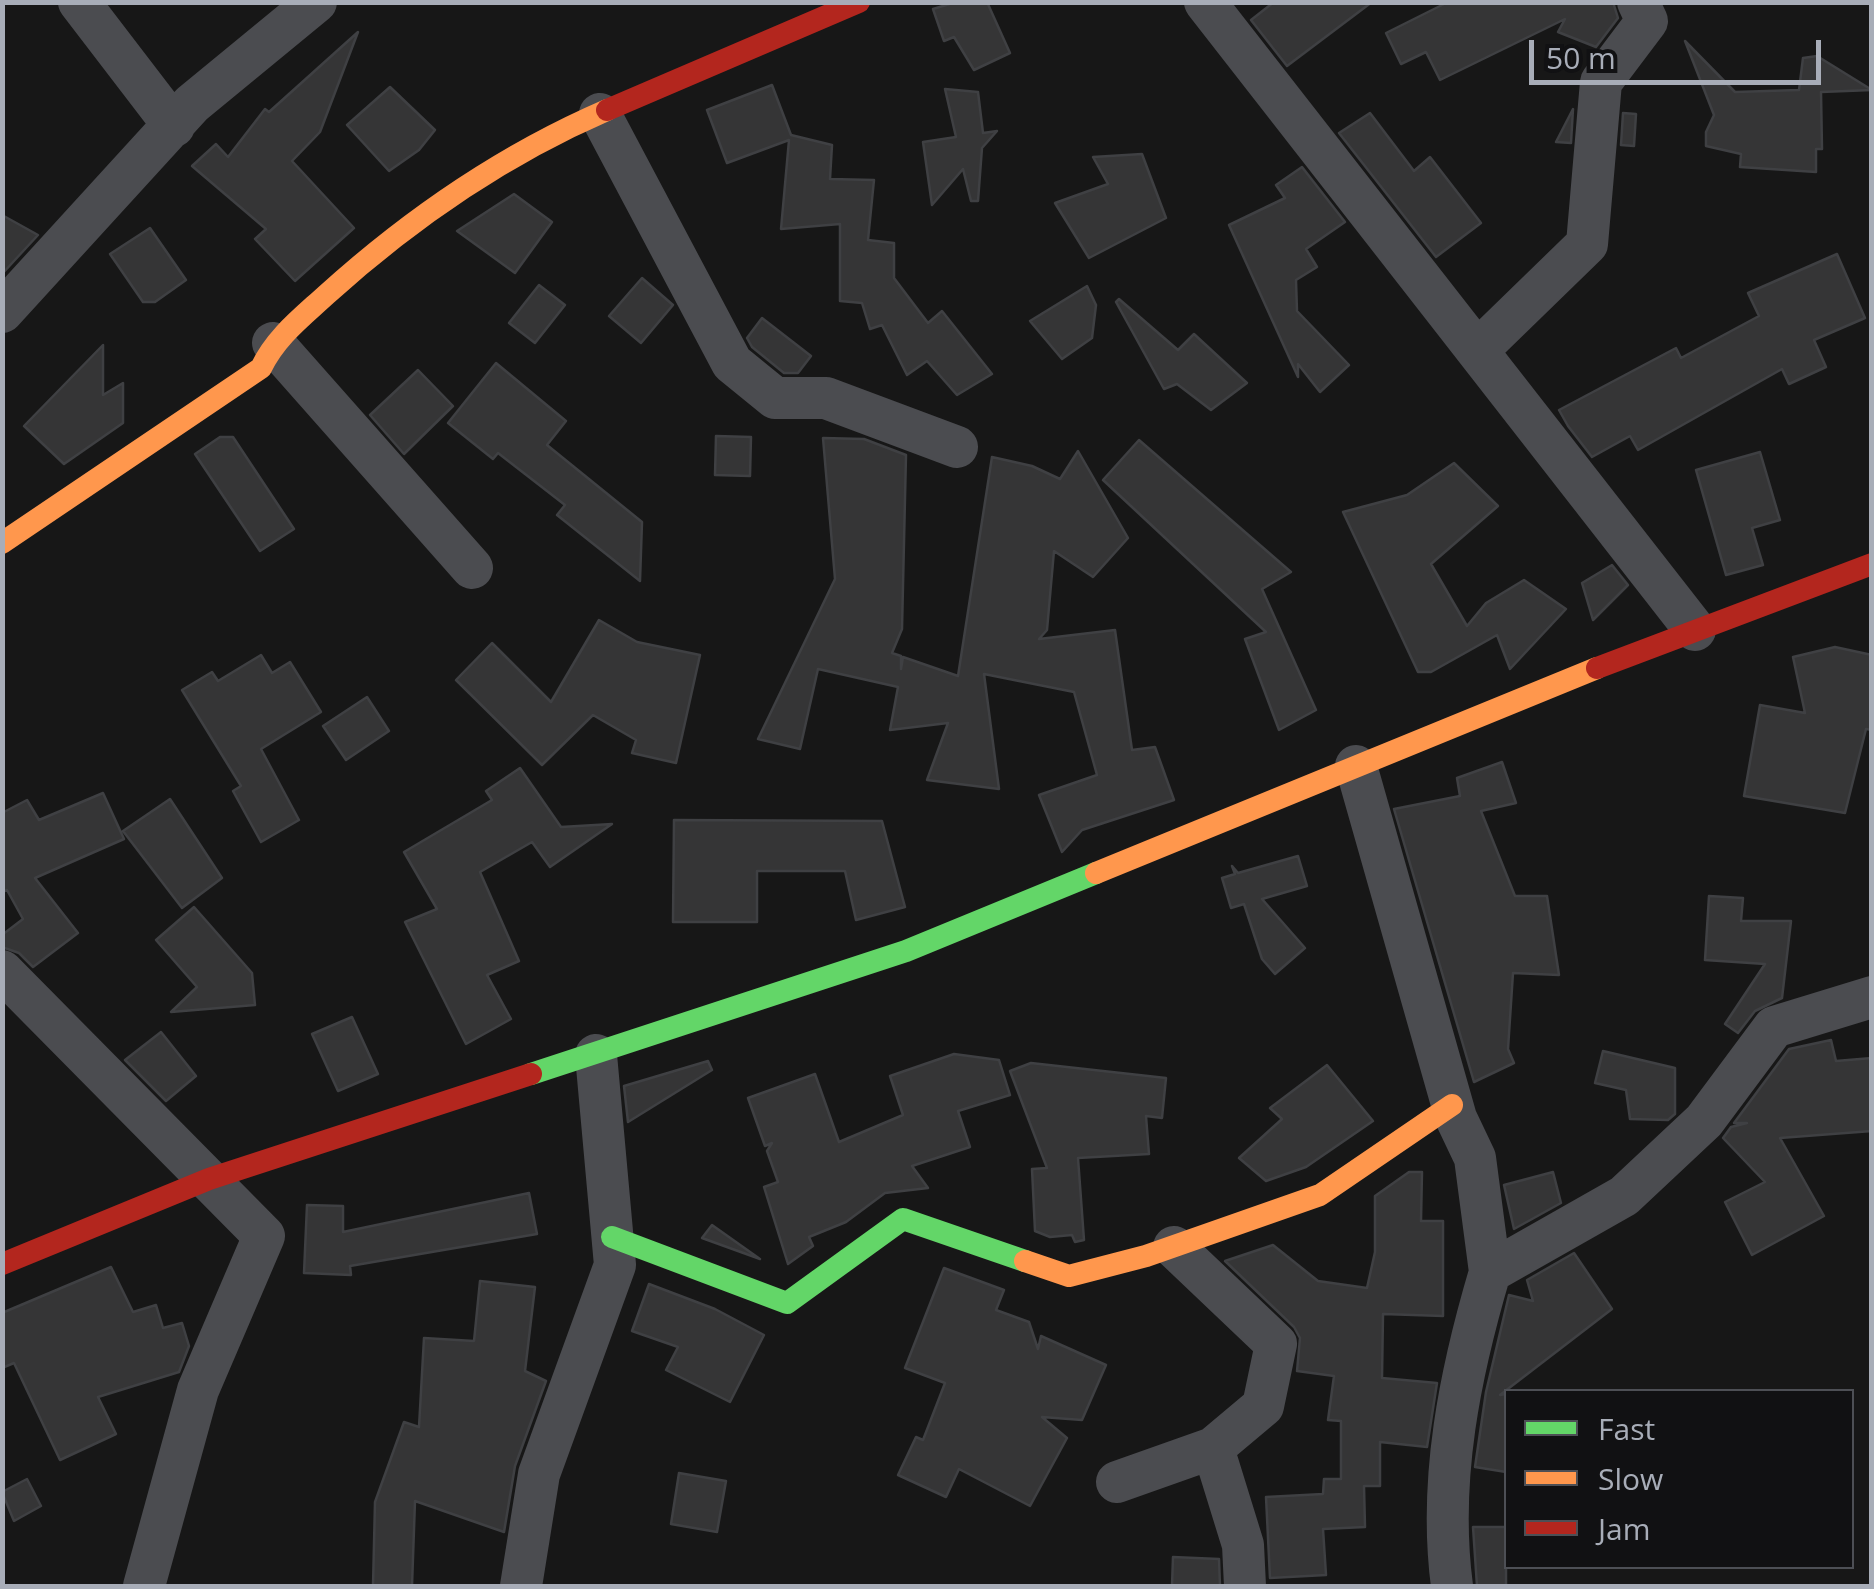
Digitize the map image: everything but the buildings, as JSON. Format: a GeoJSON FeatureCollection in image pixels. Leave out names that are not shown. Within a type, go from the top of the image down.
{"type":"FeatureCollection","features":[{"type":"Feature","properties":{"kind":"street"},"geometry":{"type":"LineString","coordinates":[[79,2],[174,126]]}},
{"type":"Feature","properties":{"kind":"street"},"geometry":{"type":"LineString","coordinates":[[2,312],[192,104],[316,2]]}},
{"type":"Feature","properties":{"kind":"street"},"geometry":{"type":"LineString","coordinates":[[2,544],[261,368],[273,343],[389,238],[542,138],[859,2]]}},
{"type":"Feature","properties":{"kind":"street"},"geometry":{"type":"LineString","coordinates":[[1205,2],[1695,630]]}},
{"type":"Feature","properties":{"kind":"street"},"geometry":{"type":"LineString","coordinates":[[1478,350],[1587,244],[1601,82],[1647,21],[1638,2]]}},
{"type":"Feature","properties":{"kind":"street"},"geometry":{"type":"LineString","coordinates":[[600,114],[732,363],[775,398],[826,398],[957,447]]}},
{"type":"Feature","properties":{"kind":"street"},"geometry":{"type":"LineString","coordinates":[[273,343],[472,568]]}},
{"type":"Feature","properties":{"kind":"street"},"geometry":{"type":"LineString","coordinates":[[2,1264],[209,1179],[906,951],[1695,630],[1872,564]]}},
{"type":"Feature","properties":{"kind":"street"},"geometry":{"type":"LineString","coordinates":[[1356,766],[1452,1105],[1475,1158],[1490,1272],[1462,1366],[1444,1532],[1452,1586]]}},
{"type":"Feature","properties":{"kind":"street"},"geometry":{"type":"LineString","coordinates":[[2,971],[264,1236],[198,1390],[144,1586]]}},
{"type":"Feature","properties":{"kind":"street"},"geometry":{"type":"LineString","coordinates":[[1490,1272],[1624,1196],[1704,1122],[1774,1027],[1872,997]]}},
{"type":"Feature","properties":{"kind":"street"},"geometry":{"type":"LineString","coordinates":[[522,1586],[538,1474],[615,1265],[596,1055]]}},
{"type":"Feature","properties":{"kind":"street"},"geometry":{"type":"LineString","coordinates":[[612,1237],[788,1303],[904,1219],[1069,1276],[1174,1246],[1320,1195],[1452,1105]]}},
{"type":"Feature","properties":{"kind":"street"},"geometry":{"type":"LineString","coordinates":[[1117,1482],[1213,1448],[1263,1406],[1276,1344],[1174,1246]]}},
{"type":"Feature","properties":{"kind":"street"},"geometry":{"type":"LineString","coordinates":[[1213,1448],[1243,1545],[1245,1586]]}},
{"type":"Feature","properties":{"kind":"traffic: fast"},"geometry":{"type":"LineString","coordinates":[[531,1074],[906,951],[1096,873]]}},
{"type":"Feature","properties":{"kind":"traffic: fast"},"geometry":{"type":"LineString","coordinates":[[612,1237],[787,1303],[903,1219],[1025,1261]]}},
{"type":"Feature","properties":{"kind":"traffic: slow"},"geometry":{"type":"LineString","coordinates":[[2,543],[261,368],[298,320],[424,215],[531,147],[607,110]]}},
{"type":"Feature","properties":{"kind":"traffic: slow"},"geometry":{"type":"LineString","coordinates":[[1096,873],[1597,668]]}},
{"type":"Feature","properties":{"kind":"traffic: slow"},"geometry":{"type":"LineString","coordinates":[[1025,1261],[1069,1276],[1146,1256],[1320,1195],[1452,1105]]}},
{"type":"Feature","properties":{"kind":"traffic: jam"},"geometry":{"type":"LineString","coordinates":[[607,110],[859,2]]}},
{"type":"Feature","properties":{"kind":"traffic: jam"},"geometry":{"type":"LineString","coordinates":[[1597,668],[1872,564]]}},
{"type":"Feature","properties":{"kind":"traffic: jam"},"geometry":{"type":"LineString","coordinates":[[2,1264],[209,1179],[531,1074]]}}]}
